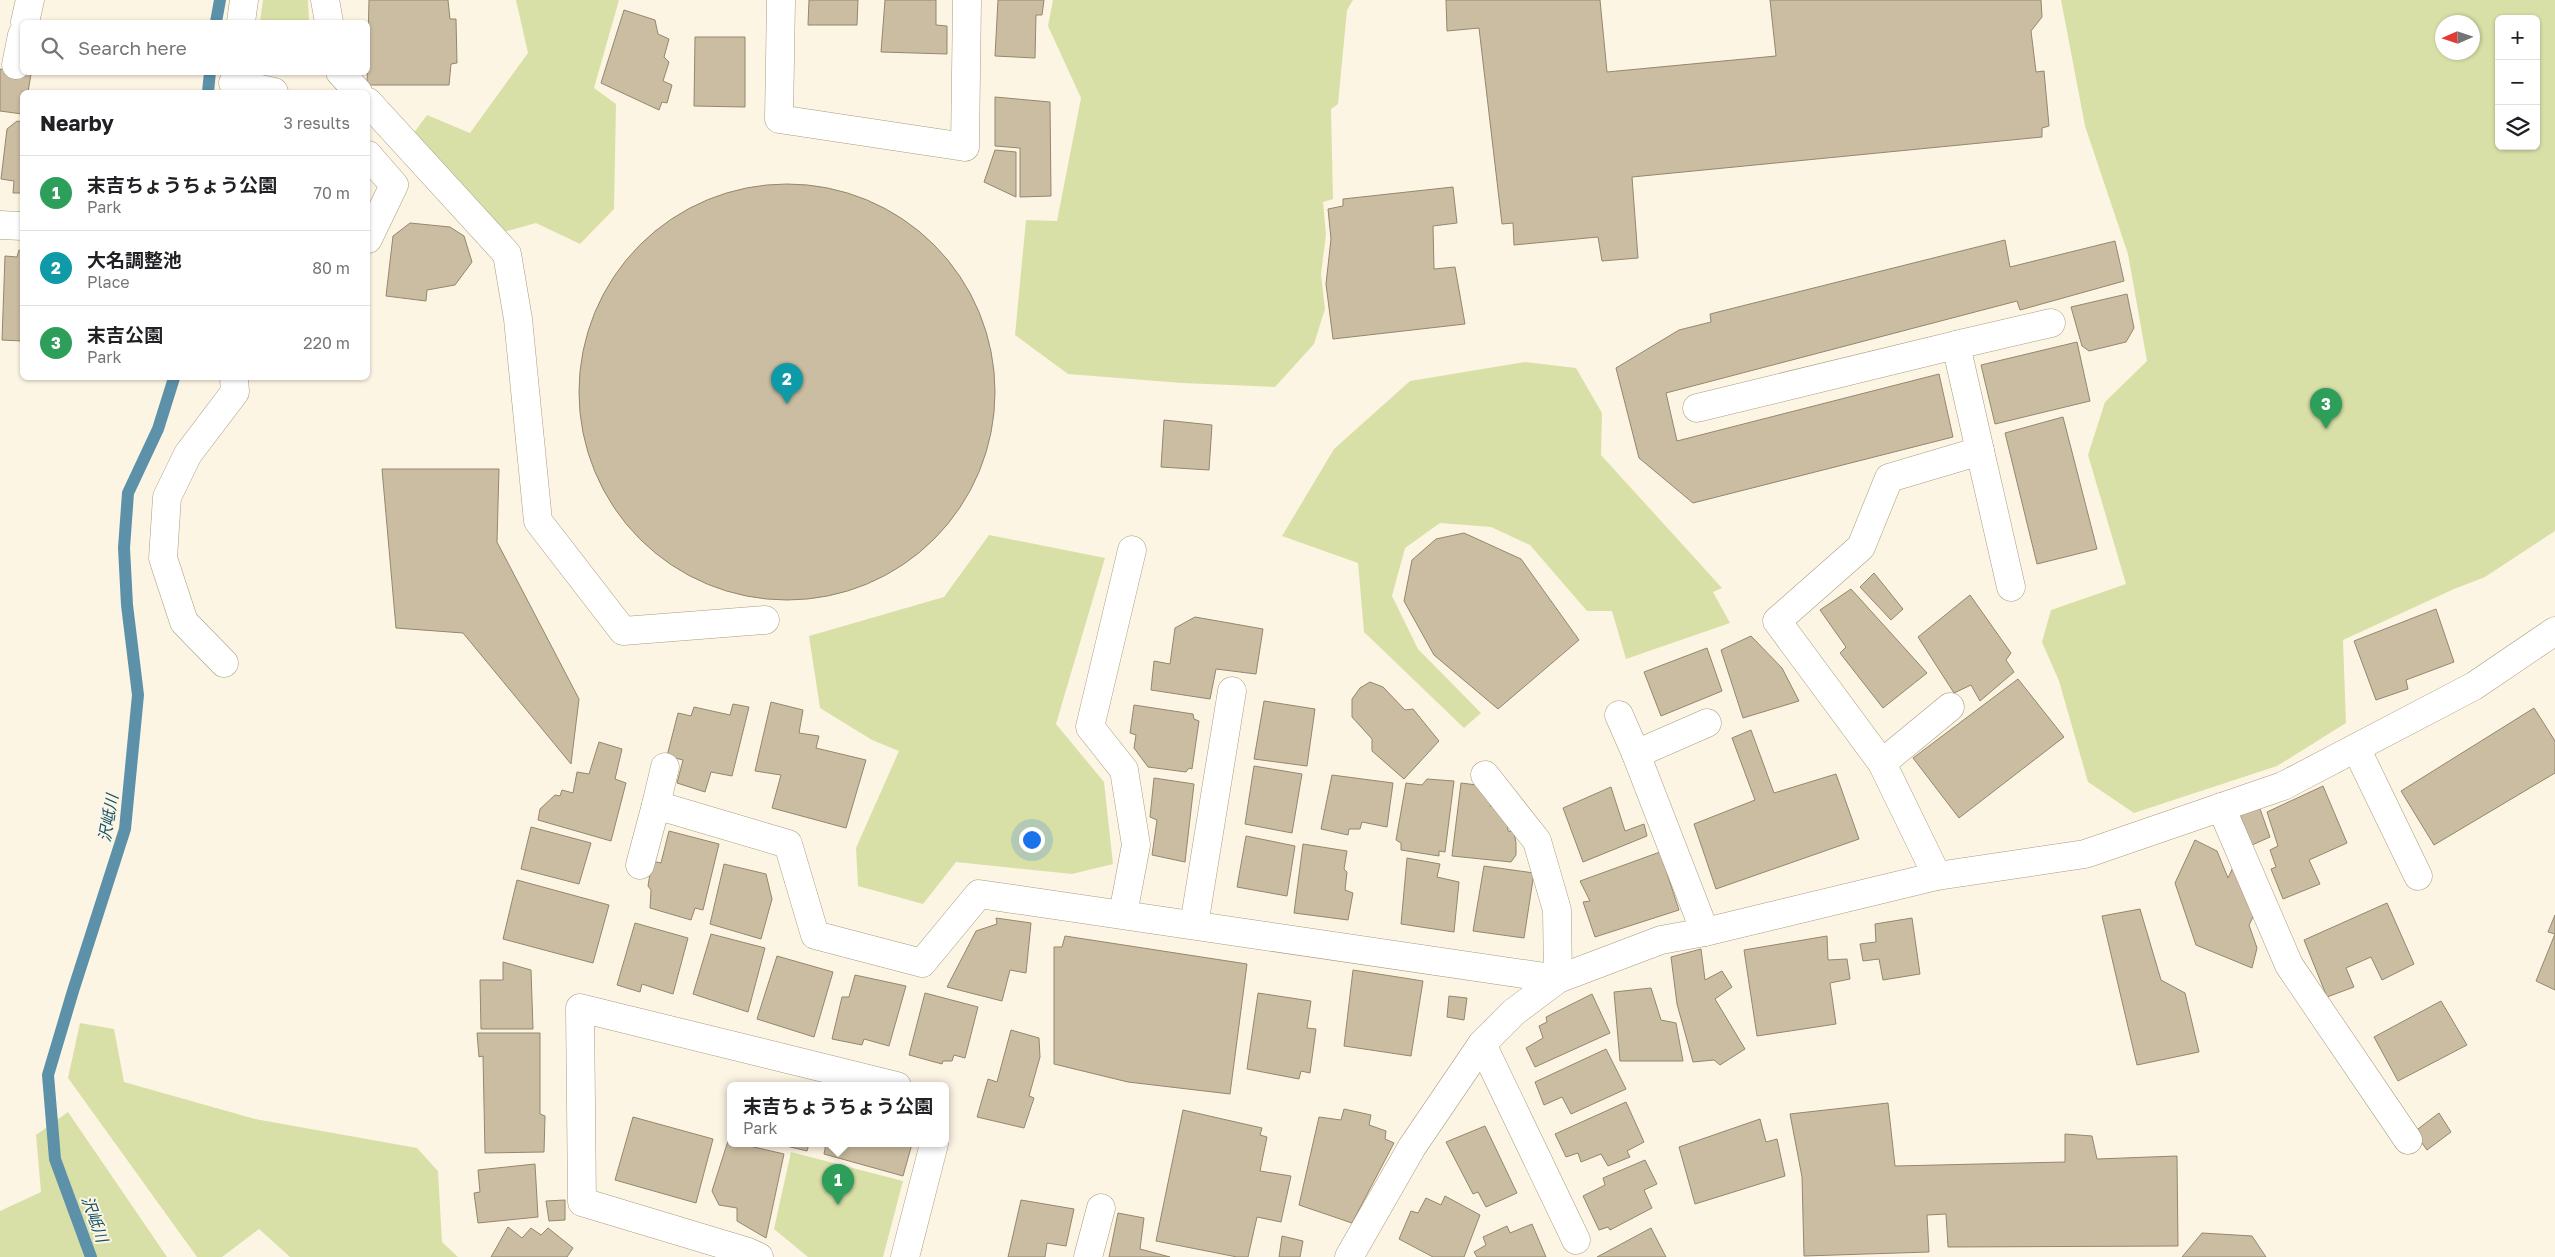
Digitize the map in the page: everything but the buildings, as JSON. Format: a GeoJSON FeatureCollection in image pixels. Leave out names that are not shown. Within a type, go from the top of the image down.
{"type":"FeatureCollection","features":[{"type":"Feature","properties":{"kind":"street"},"geometry":{"type":"LineString","coordinates":[[25,20],[30,0]]}},
{"type":"Feature","properties":{"kind":"street"},"geometry":{"type":"LineString","coordinates":[[241,20],[244,0]]}},
{"type":"Feature","properties":{"kind":"street"},"geometry":{"type":"LineString","coordinates":[[324,0],[329,20]]}},
{"type":"Feature","properties":{"kind":"street"},"geometry":{"type":"LineString","coordinates":[[780,0],[779,119],[965,147],[967,0]]}},
{"type":"Feature","properties":{"kind":"street"},"geometry":{"type":"LineString","coordinates":[[16,65],[20,45]]}},
{"type":"Feature","properties":{"kind":"street"},"geometry":{"type":"LineString","coordinates":[[343,75],[356,90]]}},
{"type":"Feature","properties":{"kind":"street"},"geometry":{"type":"LineString","coordinates":[[233,82],[266,90]]}},
{"type":"Feature","properties":{"kind":"street"},"geometry":{"type":"LineString","coordinates":[[370,104],[507,254],[518,319],[538,521],[623,631],[765,620]]}},
{"type":"Feature","properties":{"kind":"street"},"geometry":{"type":"LineString","coordinates":[[370,157],[394,185],[370,235]]}},
{"type":"Feature","properties":{"kind":"street"},"geometry":{"type":"LineString","coordinates":[[0,225],[20,226]]}},
{"type":"Feature","properties":{"kind":"street"},"geometry":{"type":"LineString","coordinates":[[1697,408],[2051,323]]}},
{"type":"Feature","properties":{"kind":"street"},"geometry":{"type":"LineString","coordinates":[[1956,345],[2011,587]]}},
{"type":"Feature","properties":{"kind":"street"},"geometry":{"type":"LineString","coordinates":[[224,663],[184,622],[163,558],[167,496],[188,454],[235,392],[234,380]]}},
{"type":"Feature","properties":{"kind":"street"},"geometry":{"type":"LineString","coordinates":[[1936,876],[1882,762],[1777,621],[1861,547],[1889,478],[1980,451]]}},
{"type":"Feature","properties":{"kind":"street"},"geometry":{"type":"LineString","coordinates":[[1124,914],[1136,845],[1124,770],[1090,727],[1132,550]]}},
{"type":"Feature","properties":{"kind":"street"},"geometry":{"type":"LineString","coordinates":[[1349,1257],[1412,1147],[1482,1044],[1514,1012],[1558,979],[1661,940],[1705,932],[1936,876],[2085,854],[2284,786],[2474,686],[2555,632]]}},
{"type":"Feature","properties":{"kind":"street"},"geometry":{"type":"LineString","coordinates":[[1194,925],[1232,692]]}},
{"type":"Feature","properties":{"kind":"street"},"geometry":{"type":"LineString","coordinates":[[1882,762],[1950,707]]}},
{"type":"Feature","properties":{"kind":"street"},"geometry":{"type":"LineString","coordinates":[[1619,715],[1705,932]]}},
{"type":"Feature","properties":{"kind":"street"},"geometry":{"type":"LineString","coordinates":[[1636,754],[1707,723]]}},
{"type":"Feature","properties":{"kind":"street"},"geometry":{"type":"LineString","coordinates":[[2356,748],[2418,876]]}},
{"type":"Feature","properties":{"kind":"street"},"geometry":{"type":"LineString","coordinates":[[640,865],[665,767]]}},
{"type":"Feature","properties":{"kind":"street"},"geometry":{"type":"LineString","coordinates":[[1485,775],[1537,842],[1557,910],[1558,979]]}},
{"type":"Feature","properties":{"kind":"street"},"geometry":{"type":"LineString","coordinates":[[656,805],[788,844],[815,935],[922,963],[979,894],[1558,979]]}},
{"type":"Feature","properties":{"kind":"street"},"geometry":{"type":"LineString","coordinates":[[2221,807],[2289,965],[2408,1140]]}},
{"type":"Feature","properties":{"kind":"street"},"geometry":{"type":"LineString","coordinates":[[759,1257],[739,1249],[582,1202],[580,1008],[881,1082]]}},
{"type":"Feature","properties":{"kind":"street"},"geometry":{"type":"LineString","coordinates":[[1482,1044],[1576,1240]]}},
{"type":"Feature","properties":{"kind":"street"},"geometry":{"type":"LineString","coordinates":[[905,1257],[933,1147]]}},
{"type":"Feature","properties":{"kind":"street"},"geometry":{"type":"LineString","coordinates":[[1088,1257],[1101,1208]]}},
{"type":"Feature","properties":{"kind":"green space"},"geometry":{"type":"Polygon","coordinates":[[[263,0],[308,0],[309,20],[260,20],[263,0]]]}},
{"type":"Feature","properties":{"kind":"green space"},"geometry":{"type":"Polygon","coordinates":[[[516,0],[619,0],[594,88],[616,104],[614,209],[580,244],[536,223],[500,233],[413,134],[427,115],[470,133],[528,53],[516,0]]]}},
{"type":"Feature","properties":{"kind":"green space"},"geometry":{"type":"Polygon","coordinates":[[[1053,0],[1353,0],[1347,10],[1338,104],[1331,109],[1333,199],[1323,202],[1326,235],[1321,274],[1325,309],[1314,344],[1275,387],[1182,383],[1068,374],[1015,335],[1026,220],[1057,221],[1081,98],[1048,26],[1053,0]]]}},
{"type":"Feature","properties":{"kind":"green space"},"geometry":{"type":"Polygon","coordinates":[[[2061,0],[2555,0],[2555,531],[2485,577],[2454,589],[2343,640],[2346,723],[2277,766],[2134,813],[2088,782],[2059,681],[2042,642],[2051,610],[2126,584],[2088,455],[2105,402],[2147,361],[2128,254],[2085,126],[2061,0]]]}},
{"type":"Feature","properties":{"kind":"green space"},"geometry":{"type":"Polygon","coordinates":[[[1525,362],[1576,368],[1602,413],[1601,455],[1722,588],[1713,592],[1730,623],[1626,659],[1612,611],[1587,611],[1530,545],[1491,527],[1440,523],[1405,548],[1392,596],[1418,649],[1481,713],[1464,728],[1364,632],[1358,563],[1282,536],[1334,449],[1410,381],[1525,362]]]}},
{"type":"Feature","properties":{"kind":"green space"},"geometry":{"type":"Polygon","coordinates":[[[989,535],[1105,558],[1056,724],[1104,782],[1113,864],[1072,874],[956,862],[923,904],[858,886],[856,848],[899,751],[872,740],[820,708],[809,636],[944,597],[989,535]]]}},
{"type":"Feature","properties":{"kind":"green space"},"geometry":{"type":"Polygon","coordinates":[[[80,1023],[114,1029],[124,1082],[255,1119],[417,1148],[438,1171],[442,1242],[458,1257],[290,1257],[259,1229],[222,1257],[197,1257],[68,1078],[80,1023]]]}},
{"type":"Feature","properties":{"kind":"green space"},"geometry":{"type":"Polygon","coordinates":[[[68,1112],[167,1257],[0,1257],[0,1211],[41,1192],[36,1135],[68,1112]]]}},
{"type":"Feature","properties":{"kind":"green space"},"geometry":{"type":"Polygon","coordinates":[[[791,1152],[903,1181],[883,1257],[808,1257],[774,1229],[791,1152]]]}},
{"type":"Feature","properties":{"kind":"waterway","name":"沢岻川"},"geometry":{"type":"LineString","coordinates":[[216,20],[220,0]]}},
{"type":"Feature","properties":{"kind":"waterway","name":"沢岻川"},"geometry":{"type":"LineString","coordinates":[[208,90],[210,75]]}},
{"type":"Feature","properties":{"kind":"waterway","name":"沢岻川"},"geometry":{"type":"LineString","coordinates":[[91,1257],[55,1159],[48,1075],[125,829],[138,695],[127,605],[124,548],[128,493],[158,429],[173,380]]}},
{"type":"Feature","properties":{"kind":"place","name":"大名調整池"},"geometry":{"type":"Point","coordinates":[787,404]}},
{"type":"Feature","properties":{"kind":"place","name":"末吉公園"},"geometry":{"type":"Point","coordinates":[2326,429]}},
{"type":"Feature","properties":{"kind":"place","name":"末吉ちょうちょう公園"},"geometry":{"type":"Point","coordinates":[838,1205]}}]}
